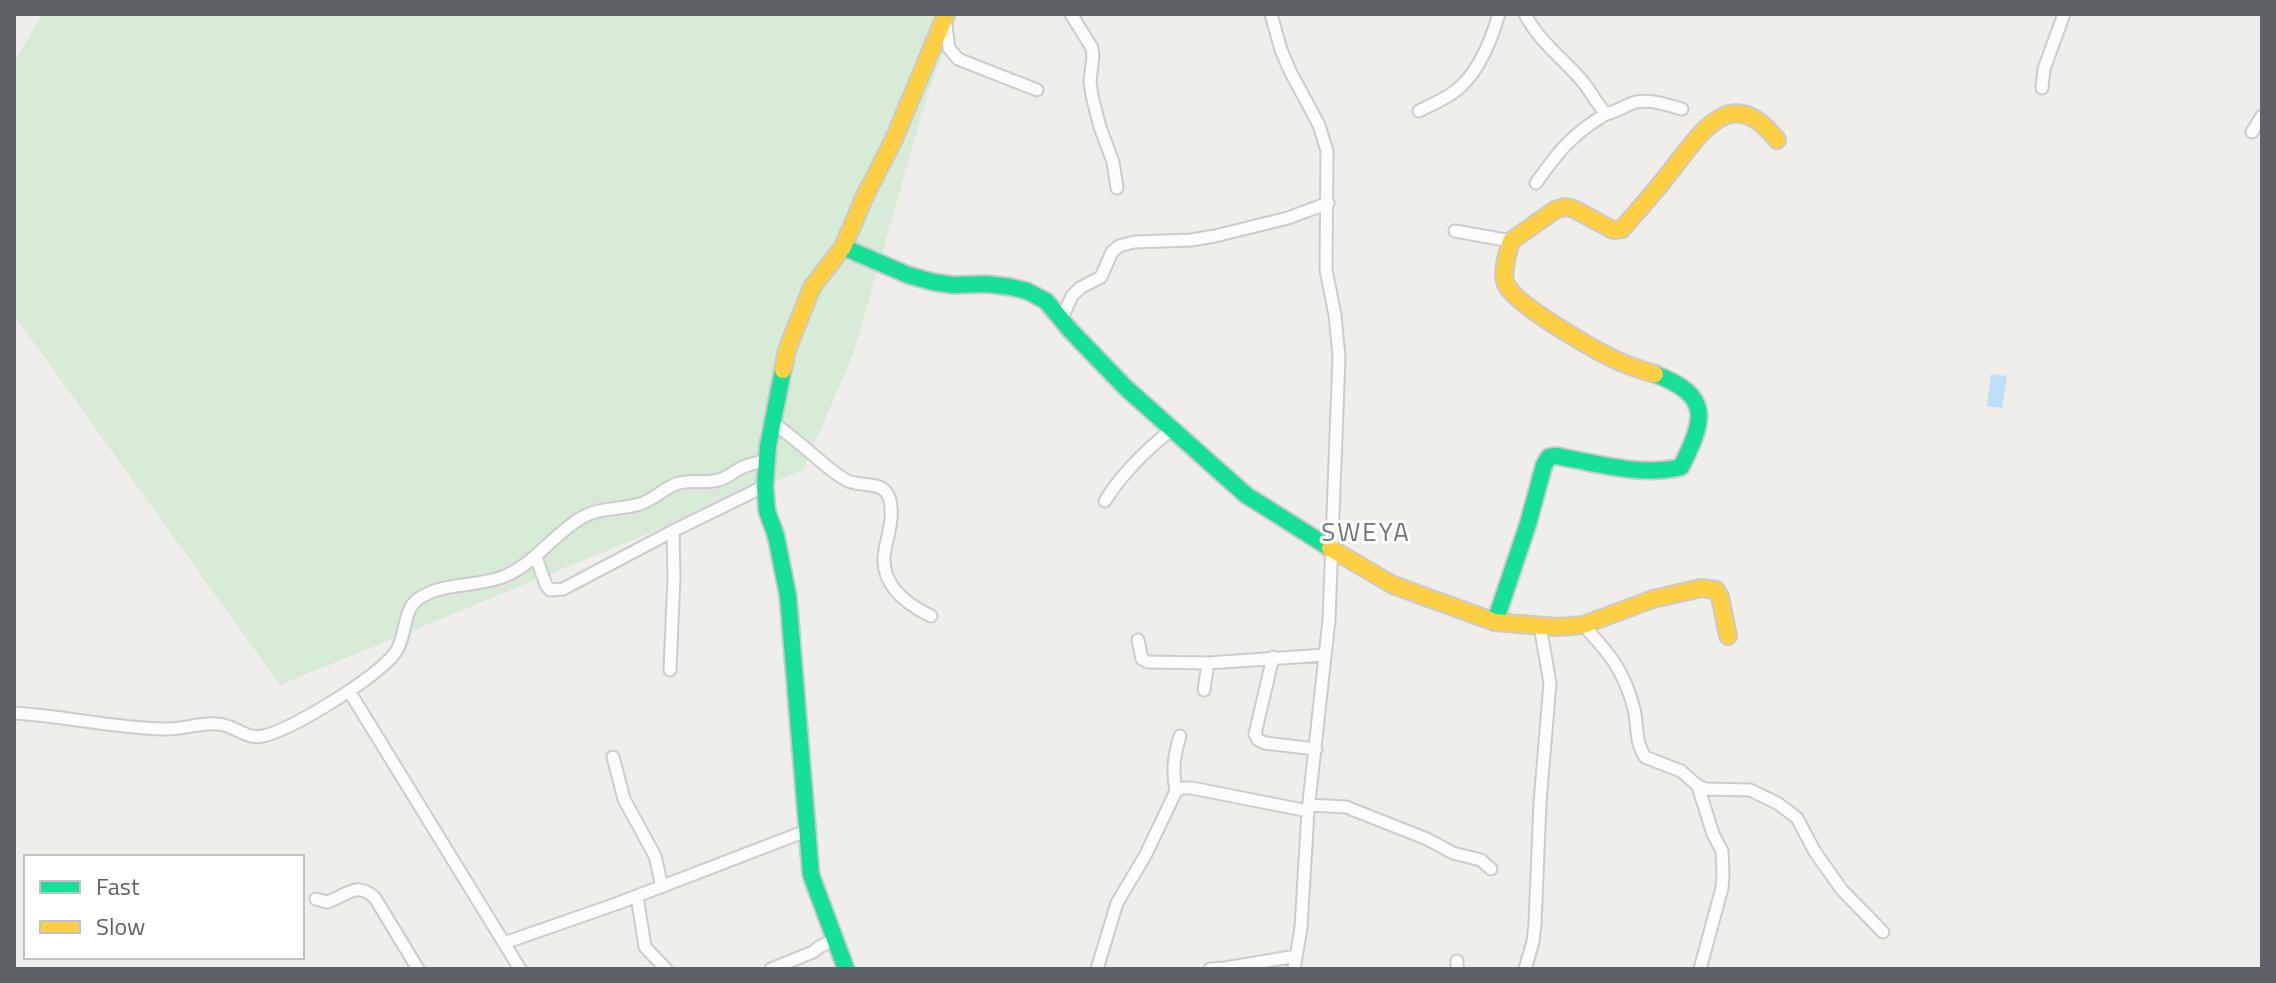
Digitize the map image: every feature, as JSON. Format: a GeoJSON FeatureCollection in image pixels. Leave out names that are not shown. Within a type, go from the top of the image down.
{"type":"FeatureCollection","features":[{"type":"Feature","properties":{"kind":"street"},"geometry":{"type":"LineString","coordinates":[[1071,14],[1092,48],[1092,96],[1113,162],[1117,188]]}},
{"type":"Feature","properties":{"kind":"street"},"geometry":{"type":"LineString","coordinates":[[1271,14],[1286,61],[1319,125],[1327,151],[1326,270],[1339,357],[1329,620],[1309,808],[1301,928],[1294,969]]}},
{"type":"Feature","properties":{"kind":"street"},"geometry":{"type":"LineString","coordinates":[[1419,111],[1461,86],[1479,62],[1493,35],[1499,14]]}},
{"type":"Feature","properties":{"kind":"street"},"geometry":{"type":"LineString","coordinates":[[1525,14],[1530,25],[1585,84],[1606,114]]}},
{"type":"Feature","properties":{"kind":"street"},"geometry":{"type":"LineString","coordinates":[[2042,88],[2044,69],[2064,14]]}},
{"type":"Feature","properties":{"kind":"street"},"geometry":{"type":"LineString","coordinates":[[946,16],[949,48],[958,59],[1037,90]]}},
{"type":"Feature","properties":{"kind":"street"},"geometry":{"type":"LineString","coordinates":[[846,969],[811,875],[788,596],[776,536],[767,511],[765,486],[770,432],[787,350],[812,287],[843,247],[894,139],[946,16]]}},
{"type":"Feature","properties":{"kind":"street"},"geometry":{"type":"LineString","coordinates":[[1536,183],[1559,150],[1583,127],[1606,114],[1637,102],[1656,102],[1682,109]]}},
{"type":"Feature","properties":{"kind":"street"},"geometry":{"type":"LineString","coordinates":[[1495,622],[1549,457],[1672,471],[1681,467],[1690,449],[1700,415],[1691,393],[1673,382],[1617,360],[1538,313],[1508,289],[1504,272],[1511,241],[1555,210],[1565,207],[1613,230],[1622,229],[1690,145],[1726,115],[1752,115],[1777,140]]}},
{"type":"Feature","properties":{"kind":"street"},"geometry":{"type":"LineString","coordinates":[[2252,132],[2262,116]]}},
{"type":"Feature","properties":{"kind":"street"},"geometry":{"type":"LineString","coordinates":[[1062,318],[1072,296],[1101,277],[1112,252],[1119,246],[1134,242],[1215,236],[1274,222],[1328,203]]}},
{"type":"Feature","properties":{"kind":"street"},"geometry":{"type":"LineString","coordinates":[[1455,231],[1511,241]]}},
{"type":"Feature","properties":{"kind":"street"},"geometry":{"type":"LineString","coordinates":[[843,247],[908,275],[933,282],[987,284],[1027,291],[1046,301],[1126,388],[1246,495],[1393,585],[1495,622],[1540,626],[1583,625],[1653,599],[1701,588],[1710,589],[1716,590],[1720,597],[1728,636]]}},
{"type":"Feature","properties":{"kind":"street"},"geometry":{"type":"LineString","coordinates":[[774,423],[845,480],[885,490],[892,512],[884,556],[889,580],[893,589],[904,599],[931,616]]}},
{"type":"Feature","properties":{"kind":"street"},"geometry":{"type":"LineString","coordinates":[[1105,501],[1116,483],[1144,452],[1171,430]]}},
{"type":"Feature","properties":{"kind":"street"},"geometry":{"type":"LineString","coordinates":[[14,713],[161,729],[214,723],[253,738],[267,735],[349,691],[395,653],[412,603],[422,596],[449,585],[486,582],[519,569],[558,536],[594,512],[637,505],[685,481],[720,480],[749,465],[768,460]]}},
{"type":"Feature","properties":{"kind":"street"},"geometry":{"type":"LineString","coordinates":[[536,557],[550,590],[563,589],[765,486]]}},
{"type":"Feature","properties":{"kind":"street"},"geometry":{"type":"LineString","coordinates":[[670,670],[673,531]]}},
{"type":"Feature","properties":{"kind":"street"},"geometry":{"type":"LineString","coordinates":[[1583,625],[1606,648],[1619,667],[1635,712],[1638,744],[1645,757],[1681,771],[1698,786],[1750,790],[1788,811],[1797,818],[1815,852],[1842,890],[1883,932]]}},
{"type":"Feature","properties":{"kind":"street"},"geometry":{"type":"LineString","coordinates":[[1525,969],[1535,924],[1540,803],[1550,683],[1540,626]]}},
{"type":"Feature","properties":{"kind":"street"},"geometry":{"type":"LineString","coordinates":[[1138,640],[1142,659],[1148,662],[1208,663],[1325,655]]}},
{"type":"Feature","properties":{"kind":"street"},"geometry":{"type":"LineString","coordinates":[[1273,657],[1255,734],[1258,740],[1265,743],[1316,749]]}},
{"type":"Feature","properties":{"kind":"street"},"geometry":{"type":"LineString","coordinates":[[1204,690],[1208,663]]}},
{"type":"Feature","properties":{"kind":"street"},"geometry":{"type":"LineString","coordinates":[[349,691],[520,969]]}},
{"type":"Feature","properties":{"kind":"street"},"geometry":{"type":"LineString","coordinates":[[1097,969],[1117,903],[1145,856],[1176,791],[1173,776],[1180,736]]}},
{"type":"Feature","properties":{"kind":"street"},"geometry":{"type":"LineString","coordinates":[[613,757],[624,799],[655,856],[662,887]]}},
{"type":"Feature","properties":{"kind":"street"},"geometry":{"type":"LineString","coordinates":[[1698,786],[1713,834],[1722,851],[1723,874],[1700,969]]}},
{"type":"Feature","properties":{"kind":"street"},"geometry":{"type":"LineString","coordinates":[[1176,791],[1192,788],[1309,808],[1346,807],[1427,839],[1453,853],[1481,860],[1491,869]]}},
{"type":"Feature","properties":{"kind":"street"},"geometry":{"type":"LineString","coordinates":[[504,943],[662,887],[806,831]]}},
{"type":"Feature","properties":{"kind":"street"},"geometry":{"type":"LineString","coordinates":[[316,899],[327,902],[361,888],[368,891],[418,969]]}},
{"type":"Feature","properties":{"kind":"street"},"geometry":{"type":"LineString","coordinates":[[637,896],[645,947],[666,969]]}},
{"type":"Feature","properties":{"kind":"street"},"geometry":{"type":"LineString","coordinates":[[771,969],[834,940]]}},
{"type":"Feature","properties":{"kind":"street"},"geometry":{"type":"LineString","coordinates":[[1210,969],[1296,956]]}},
{"type":"Feature","properties":{"kind":"green space"},"geometry":{"type":"Polygon","coordinates":[[[42,14],[958,14],[928,93],[853,355],[803,470],[280,685],[14,315],[14,62],[42,14]]]}},
{"type":"Feature","properties":{"kind":"water"},"geometry":{"type":"Polygon","coordinates":[[[1991,374],[2007,376],[2002,408],[1987,406],[1991,374]]]}},
{"type":"Feature","properties":{"kind":"traffic: fast"},"geometry":{"type":"LineString","coordinates":[[843,247],[908,275],[933,282],[1011,287],[1046,301],[1126,388],[1246,495],[1330,548]]}},
{"type":"Feature","properties":{"kind":"traffic: fast"},"geometry":{"type":"LineString","coordinates":[[783,370],[768,446],[767,511],[776,536],[788,596],[811,875],[846,969]]}},
{"type":"Feature","properties":{"kind":"traffic: fast"},"geometry":{"type":"LineString","coordinates":[[1495,622],[1549,457],[1634,470],[1681,467],[1698,422],[1695,400],[1673,382],[1655,374]]}},
{"type":"Feature","properties":{"kind":"traffic: slow"},"geometry":{"type":"LineString","coordinates":[[783,370],[787,350],[812,287],[843,247],[894,139],[946,14]]}},
{"type":"Feature","properties":{"kind":"traffic: slow"},"geometry":{"type":"LineString","coordinates":[[1655,374],[1625,364],[1579,340],[1513,293],[1506,284],[1504,274],[1511,241],[1555,210],[1565,207],[1613,230],[1622,229],[1705,129],[1731,114],[1745,115],[1760,123],[1777,140]]}},
{"type":"Feature","properties":{"kind":"traffic: slow"},"geometry":{"type":"LineString","coordinates":[[1330,548],[1393,585],[1495,622],[1556,627],[1583,625],[1653,599],[1701,588],[1716,590],[1728,636]]}},
{"type":"Feature","properties":{"kind":"district","name":"SWEYA"},"geometry":{"type":"Point","coordinates":[1366,532]}}]}
